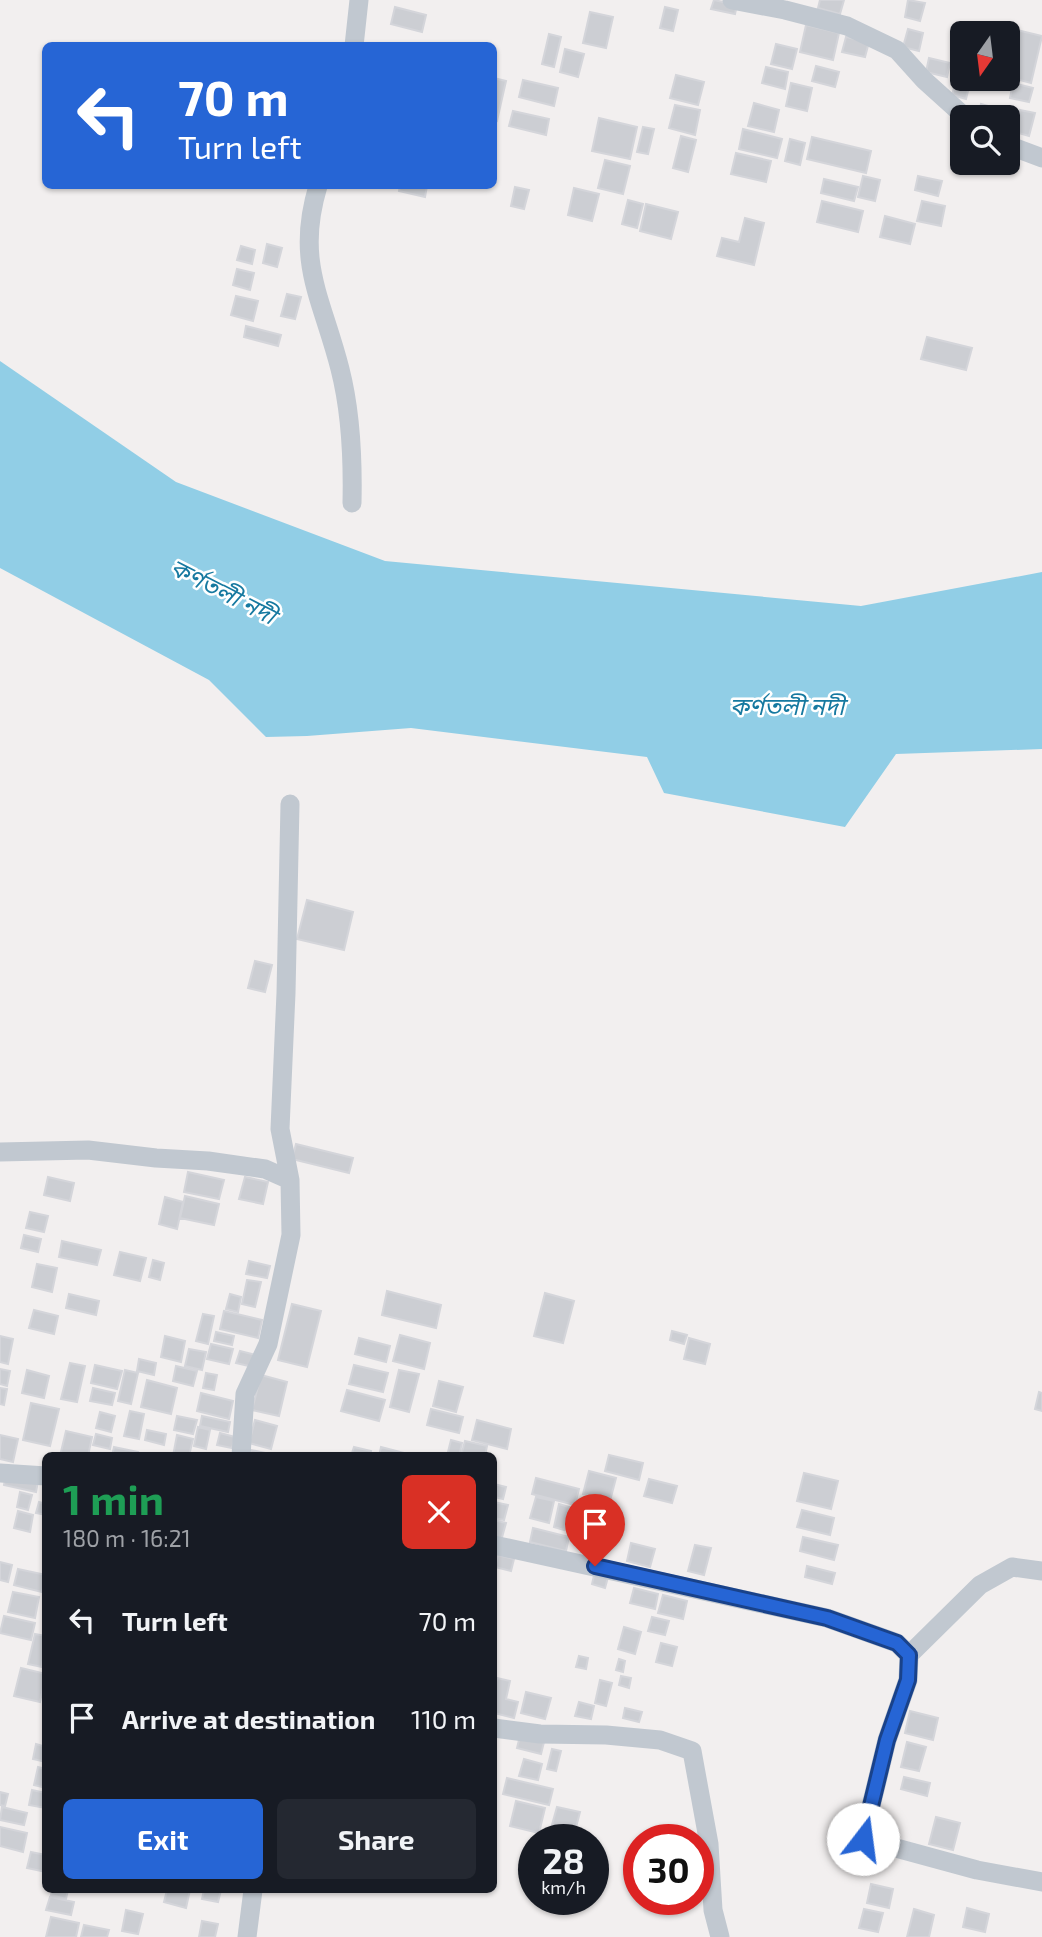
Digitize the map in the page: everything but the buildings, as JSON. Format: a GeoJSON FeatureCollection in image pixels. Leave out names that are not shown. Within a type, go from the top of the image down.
{"type":"FeatureCollection","features":[{"type":"Feature","properties":{"kind":"street"},"geometry":{"type":"LineString","coordinates":[[354,42],[359,0]]}},
{"type":"Feature","properties":{"kind":"street"},"geometry":{"type":"LineString","coordinates":[[732,0],[847,26],[897,50],[952,105]]}},
{"type":"Feature","properties":{"kind":"street"},"geometry":{"type":"LineString","coordinates":[[1020,150],[1042,158]]}},
{"type":"Feature","properties":{"kind":"street"},"geometry":{"type":"LineString","coordinates":[[317,189],[310,210],[308,261],[340,370],[353,454],[352,503]]}},
{"type":"Feature","properties":{"kind":"street"},"geometry":{"type":"LineString","coordinates":[[241,1452],[245,1394],[268,1344],[291,1235],[290,1180],[279,1129],[286,993],[290,803]]}},
{"type":"Feature","properties":{"kind":"street"},"geometry":{"type":"LineString","coordinates":[[0,1152],[88,1150],[208,1161],[265,1169],[290,1180]]}},
{"type":"Feature","properties":{"kind":"street"},"geometry":{"type":"LineString","coordinates":[[0,1473],[42,1476]]}},
{"type":"Feature","properties":{"kind":"street"},"geometry":{"type":"LineString","coordinates":[[497,1546],[827,1618],[897,1643],[909,1655]]}},
{"type":"Feature","properties":{"kind":"street"},"geometry":{"type":"LineString","coordinates":[[1042,1571],[1012,1567],[980,1585],[909,1655],[908,1680],[887,1740],[863,1839],[977,1870],[1042,1882]]}},
{"type":"Feature","properties":{"kind":"street"},"geometry":{"type":"LineString","coordinates":[[497,1728],[540,1734],[606,1735],[660,1740],[692,1751],[709,1844],[713,1910],[720,1937]]}},
{"type":"Feature","properties":{"kind":"street"},"geometry":{"type":"LineString","coordinates":[[247,1937],[253,1893]]}},
{"type":"Feature","properties":{"kind":"water","name":"কর্ণতলী নদী"},"geometry":{"type":"Polygon","coordinates":[[[0,361],[176,482],[385,561],[861,606],[1042,572],[1042,749],[896,754],[845,827],[664,793],[647,757],[411,728],[266,737],[209,680],[0,568],[0,361]]]}},
{"type":"Feature","properties":{"kind":"route"},"geometry":{"type":"LineString","coordinates":[[595,1566],[827,1618],[897,1643],[909,1655],[908,1680],[887,1740],[863,1839]]}}]}
